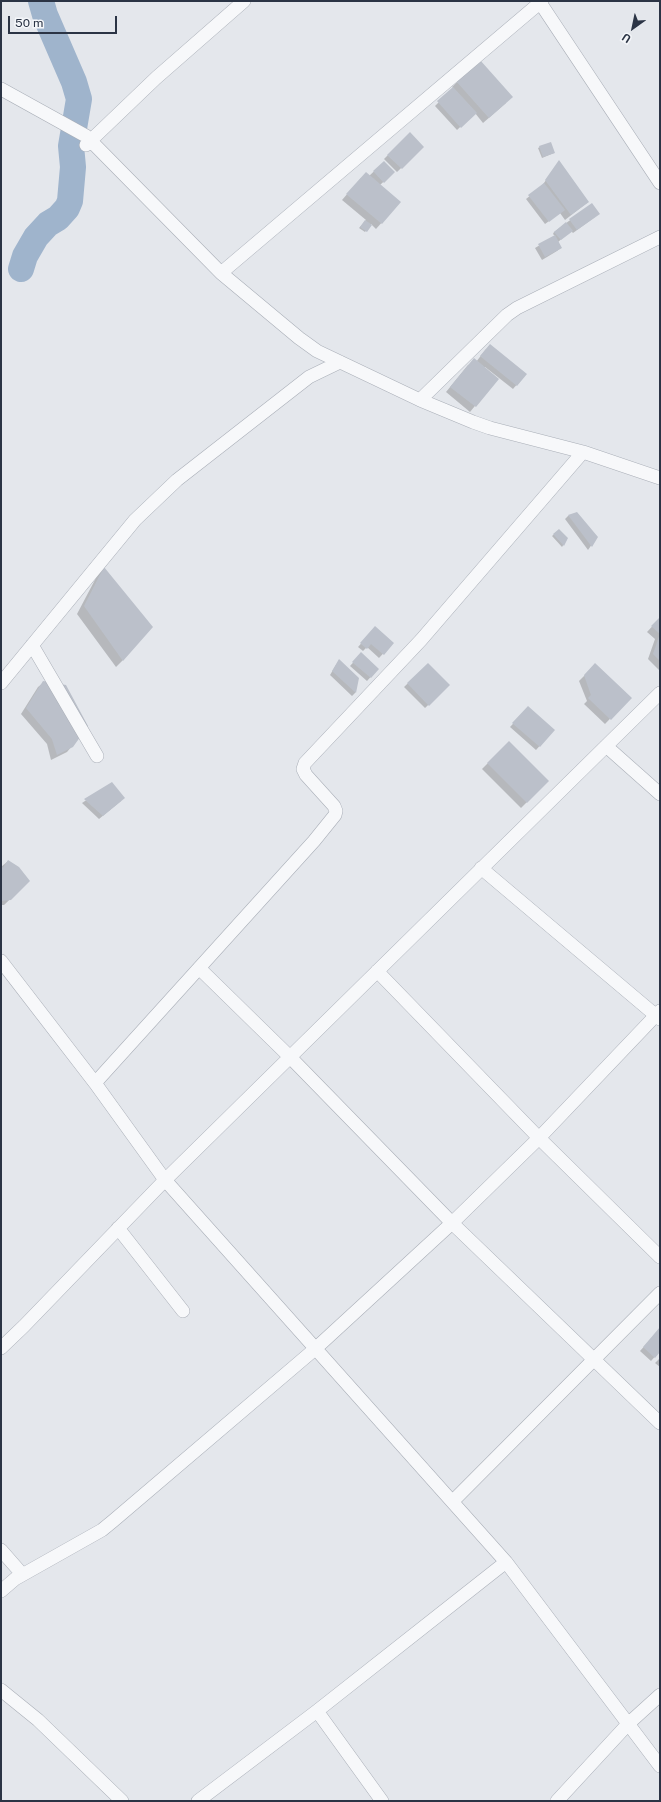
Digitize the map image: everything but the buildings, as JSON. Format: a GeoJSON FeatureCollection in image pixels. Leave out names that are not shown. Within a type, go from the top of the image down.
{"type":"FeatureCollection","features":[{"type":"Feature","properties":{"kind":"street"},"geometry":{"type":"LineString","coordinates":[[88,143],[156,78],[244,1]]}},
{"type":"Feature","properties":{"kind":"street"},"geometry":{"type":"LineString","coordinates":[[221,273],[540,1],[660,183]]}},
{"type":"Feature","properties":{"kind":"street"},"geometry":{"type":"LineString","coordinates":[[1,89],[73,129],[221,273],[299,338],[317,351],[420,400],[490,428],[583,452],[660,478]]}},
{"type":"Feature","properties":{"kind":"street"},"geometry":{"type":"LineString","coordinates":[[420,400],[507,315],[517,308],[660,237]]}},
{"type":"Feature","properties":{"kind":"street"},"geometry":{"type":"LineString","coordinates":[[1,683],[135,520],[178,480],[309,376],[340,362]]}},
{"type":"Feature","properties":{"kind":"street"},"geometry":{"type":"LineString","coordinates":[[95,1083],[314,841],[335,815],[336,811],[334,806],[303,769],[305,763],[421,640],[583,452]]}},
{"type":"Feature","properties":{"kind":"street"},"geometry":{"type":"LineString","coordinates":[[32,645],[97,756]]}},
{"type":"Feature","properties":{"kind":"street"},"geometry":{"type":"LineString","coordinates":[[1,1348],[165,1180],[660,693]]}},
{"type":"Feature","properties":{"kind":"street"},"geometry":{"type":"LineString","coordinates":[[606,746],[660,794]]}},
{"type":"Feature","properties":{"kind":"street"},"geometry":{"type":"LineString","coordinates":[[1,1591],[22,1574],[102,1530],[113,1522],[315,1348],[452,1223],[539,1138],[659,1015],[481,868]]}},
{"type":"Feature","properties":{"kind":"street"},"geometry":{"type":"LineString","coordinates":[[1,961],[95,1083],[165,1180],[506,1562],[660,1766]]}},
{"type":"Feature","properties":{"kind":"street"},"geometry":{"type":"LineString","coordinates":[[199,968],[290,1057],[452,1223],[660,1423]]}},
{"type":"Feature","properties":{"kind":"street"},"geometry":{"type":"LineString","coordinates":[[377,971],[539,1138],[660,1256]]}},
{"type":"Feature","properties":{"kind":"street"},"geometry":{"type":"LineString","coordinates":[[118,1228],[183,1310]]}},
{"type":"Feature","properties":{"kind":"street"},"geometry":{"type":"LineString","coordinates":[[453,1501],[660,1293]]}},
{"type":"Feature","properties":{"kind":"street"},"geometry":{"type":"LineString","coordinates":[[1,1550],[22,1574]]}},
{"type":"Feature","properties":{"kind":"street"},"geometry":{"type":"LineString","coordinates":[[198,1801],[317,1711],[506,1562]]}},
{"type":"Feature","properties":{"kind":"street"},"geometry":{"type":"LineString","coordinates":[[1,1690],[38,1720],[122,1801]]}},
{"type":"Feature","properties":{"kind":"street"},"geometry":{"type":"LineString","coordinates":[[557,1801],[628,1724],[660,1695]]}},
{"type":"Feature","properties":{"kind":"street"},"geometry":{"type":"LineString","coordinates":[[317,1711],[382,1801]]}},
{"type":"Feature","properties":{"kind":"waterway"},"geometry":{"type":"LineString","coordinates":[[21,269],[25,256],[36,237],[48,224],[58,218],[67,208],[70,201],[73,167],[71,146],[79,99],[74,82],[45,15],[41,1]]}}]}
